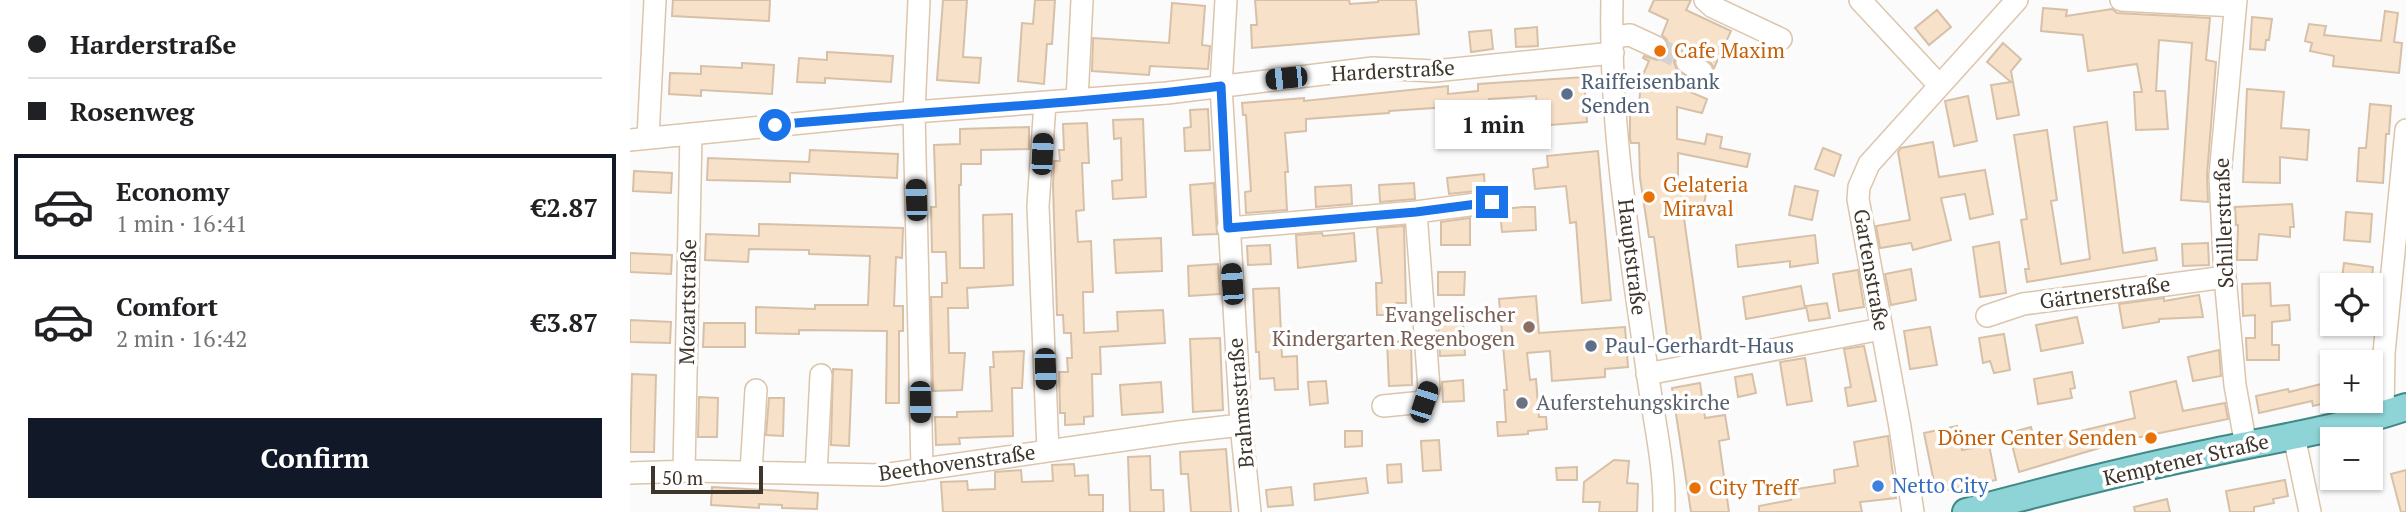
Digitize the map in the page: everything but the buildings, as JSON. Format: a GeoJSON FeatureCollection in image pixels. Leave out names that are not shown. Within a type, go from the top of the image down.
{"type":"FeatureCollection","features":[{"type":"Feature","properties":{"kind":"main road","name":"Kemptener Straße"},"geometry":{"type":"LineString","coordinates":[[1966,512],[2394,411]]}},
{"type":"Feature","properties":{"kind":"street"},"geometry":{"type":"LineString","coordinates":[[639,138],[655,0]]}},
{"type":"Feature","properties":{"kind":"street"},"geometry":{"type":"LineString","coordinates":[[919,0],[914,112],[922,470]]}},
{"type":"Feature","properties":{"kind":"street"},"geometry":{"type":"LineString","coordinates":[[1077,100],[1082,0]]}},
{"type":"Feature","properties":{"kind":"street","name":"Brahmsstraße"},"geometry":{"type":"LineString","coordinates":[[1226,0],[1221,86],[1241,425],[1250,512]]}},
{"type":"Feature","properties":{"kind":"street","name":"Hauptstraße"},"geometry":{"type":"LineString","coordinates":[[1612,0],[1612,45],[1623,189],[1661,459],[1664,512]]}},
{"type":"Feature","properties":{"kind":"street"},"geometry":{"type":"LineString","coordinates":[[1705,0],[1713,7],[1781,39]]}},
{"type":"Feature","properties":{"kind":"street"},"geometry":{"type":"LineString","coordinates":[[1860,0],[1939,85]]}},
{"type":"Feature","properties":{"kind":"street","name":"Gartenstraße"},"geometry":{"type":"LineString","coordinates":[[1913,512],[1858,199],[1859,187],[1869,164],[2017,0]]}},
{"type":"Feature","properties":{"kind":"street"},"geometry":{"type":"LineString","coordinates":[[2121,0],[2236,3]]}},
{"type":"Feature","properties":{"kind":"street","name":"Schillerstraße"},"geometry":{"type":"LineString","coordinates":[[2236,3],[2220,176],[2225,277],[2235,385],[2246,446]]}},
{"type":"Feature","properties":{"kind":"street","name":"Harderstraße"},"geometry":{"type":"LineString","coordinates":[[639,138],[914,112],[1077,100],[1373,68],[1434,71],[1612,45],[1630,35],[1656,47]]}},
{"type":"Feature","properties":{"kind":"street"},"geometry":{"type":"LineString","coordinates":[[1045,103],[1038,206],[1048,451]]}},
{"type":"Feature","properties":{"kind":"street"},"geometry":{"type":"LineString","coordinates":[[2394,411],[2384,353],[2406,130]]}},
{"type":"Feature","properties":{"kind":"street","name":"Mozartstraße"},"geometry":{"type":"LineString","coordinates":[[684,471],[691,134]]}},
{"type":"Feature","properties":{"kind":"street"},"geometry":{"type":"LineString","coordinates":[[1228,228],[1416,212],[1492,202]]}},
{"type":"Feature","properties":{"kind":"street"},"geometry":{"type":"LineString","coordinates":[[1383,406],[1424,402],[1429,388],[1416,212]]}},
{"type":"Feature","properties":{"kind":"street","name":"Gärtnerstraße"},"geometry":{"type":"LineString","coordinates":[[1987,316],[2013,307],[2225,277]]}},
{"type":"Feature","properties":{"kind":"street"},"geometry":{"type":"LineString","coordinates":[[1647,373],[1881,329]]}},
{"type":"Feature","properties":{"kind":"street"},"geometry":{"type":"LineString","coordinates":[[817,474],[821,376]]}},
{"type":"Feature","properties":{"kind":"street"},"geometry":{"type":"LineString","coordinates":[[751,472],[756,390]]}},
{"type":"Feature","properties":{"kind":"street","name":"Beethovenstraße"},"geometry":{"type":"LineString","coordinates":[[630,473],[684,471],[883,475],[1241,425]]}},
{"type":"Feature","properties":{"kind":"street"},"geometry":{"type":"LineString","coordinates":[[2294,436],[2310,512]]}},
{"type":"Feature","properties":{"kind":"tunnel"},"geometry":{"type":"LineString","coordinates":[[1656,47],[1687,62]]}},
{"type":"Feature","properties":{"kind":"place","name":"Cafe Maxim"},"geometry":{"type":"Point","coordinates":[1660,51]}},
{"type":"Feature","properties":{"kind":"place","name":"Raiffeisenbank Senden"},"geometry":{"type":"Point","coordinates":[1567,94]}},
{"type":"Feature","properties":{"kind":"place","name":"Gelateria Miraval"},"geometry":{"type":"Point","coordinates":[1649,197]}},
{"type":"Feature","properties":{"kind":"place","name":"Evangelischer Kindergarten Regenbogen"},"geometry":{"type":"Point","coordinates":[1529,327]}},
{"type":"Feature","properties":{"kind":"place","name":"Paul-Gerhardt-Haus"},"geometry":{"type":"Point","coordinates":[1591,346]}},
{"type":"Feature","properties":{"kind":"place","name":"Auferstehungskirche"},"geometry":{"type":"Point","coordinates":[1522,403]}},
{"type":"Feature","properties":{"kind":"place","name":"Döner Center Senden"},"geometry":{"type":"Point","coordinates":[2151,438]}},
{"type":"Feature","properties":{"kind":"place","name":"Netto City"},"geometry":{"type":"Point","coordinates":[1878,486]}},
{"type":"Feature","properties":{"kind":"place","name":"City Treff"},"geometry":{"type":"Point","coordinates":[1695,488]}},
{"type":"Feature","properties":{"kind":"route"},"geometry":{"type":"LineString","coordinates":[[775,125],[1102,99],[1221,86],[1228,228],[1416,212],[1492,202]]}}]}
